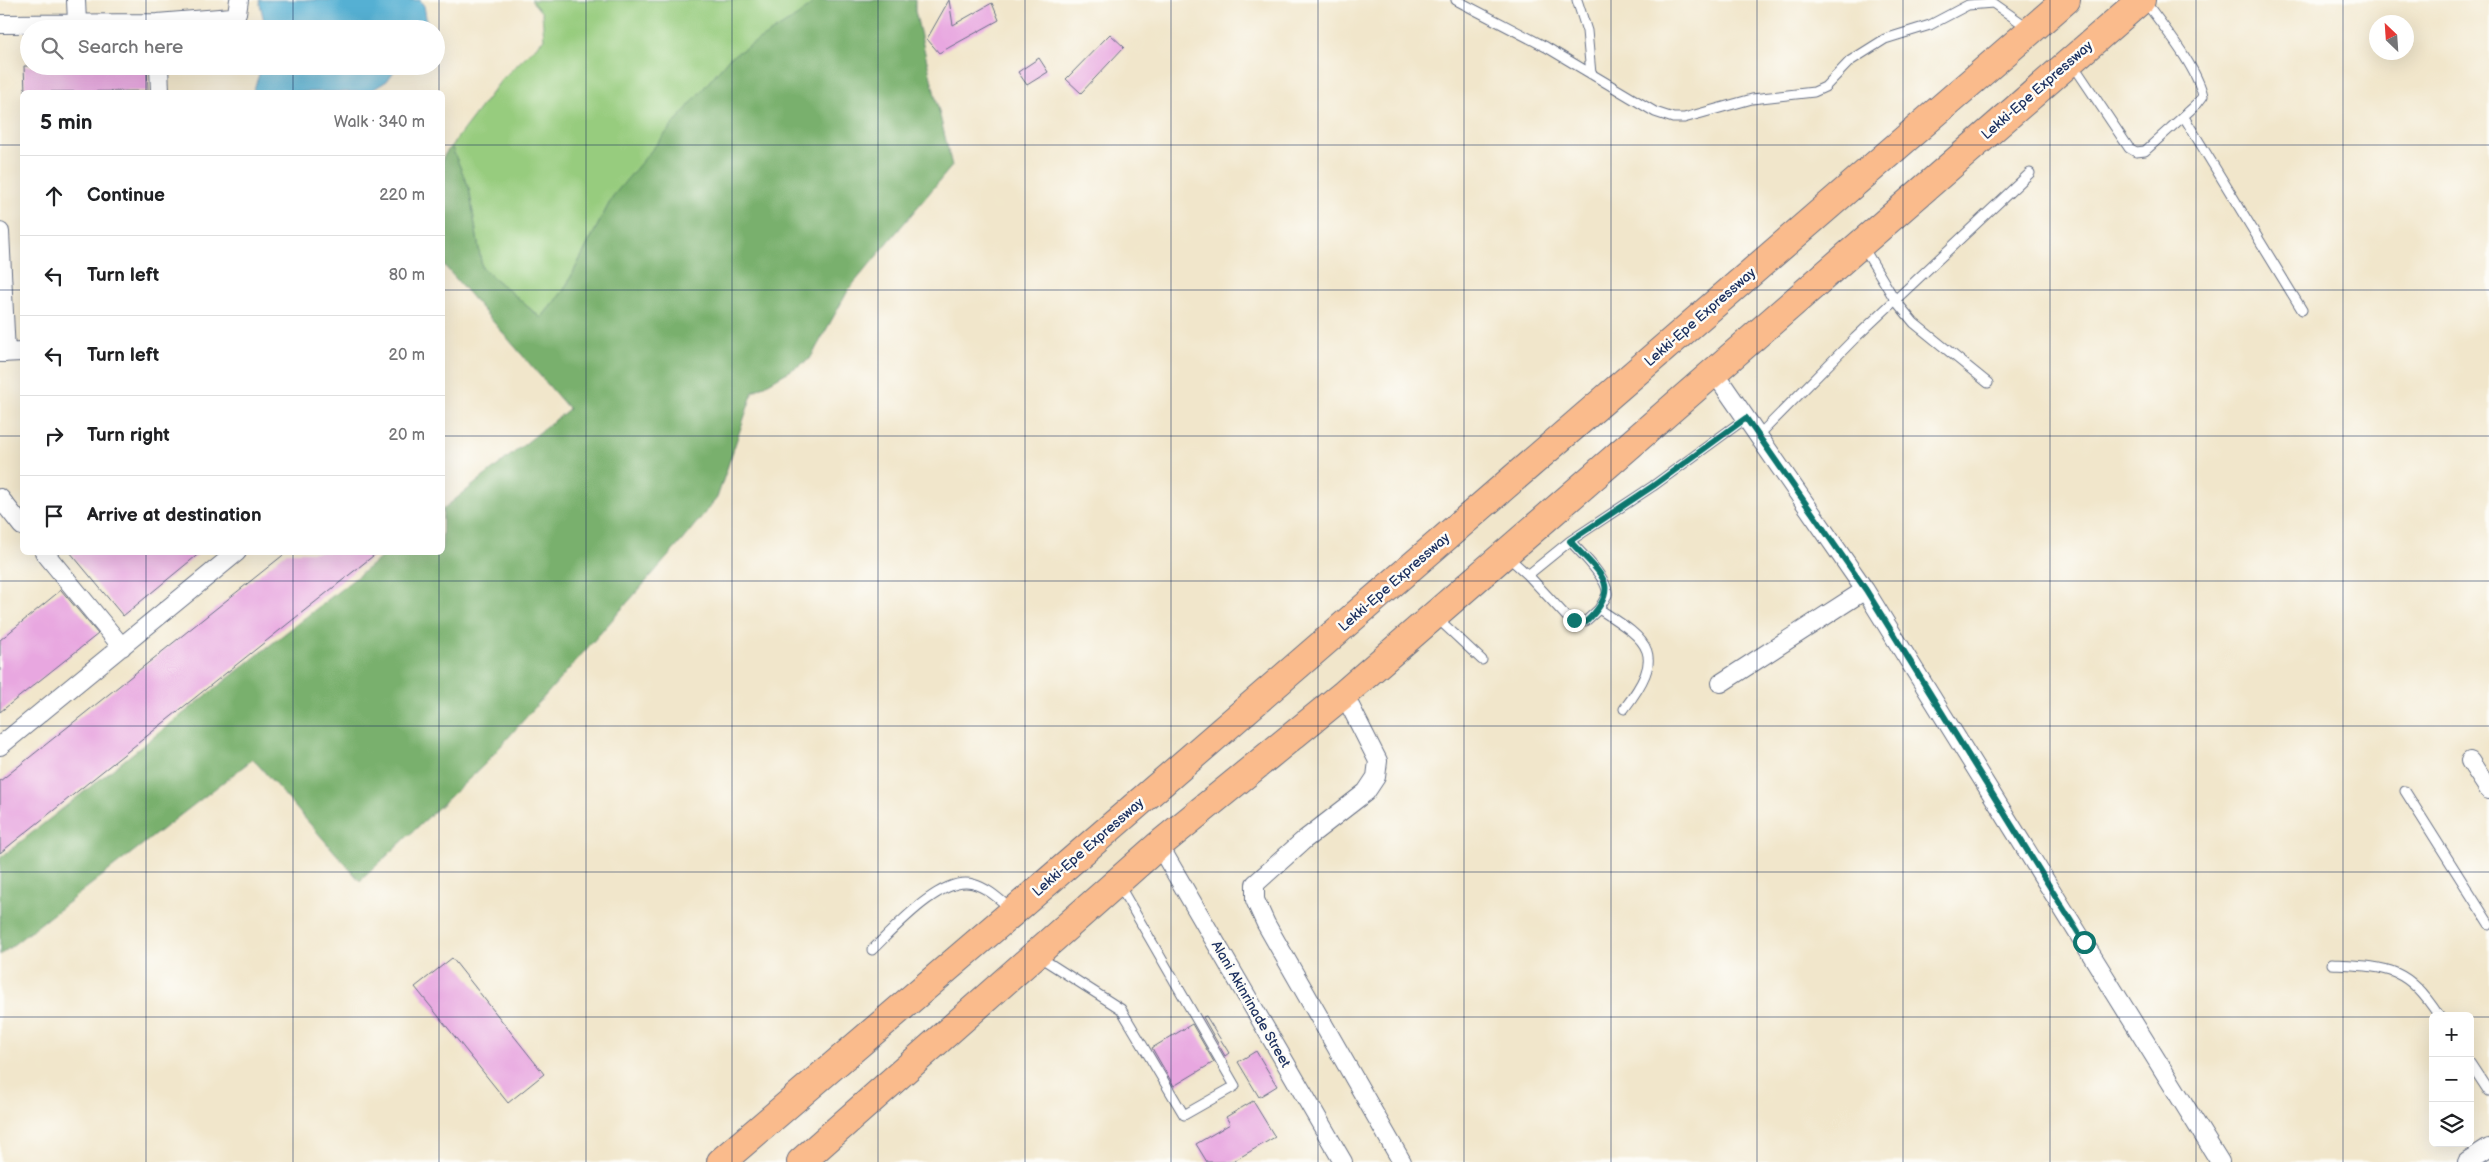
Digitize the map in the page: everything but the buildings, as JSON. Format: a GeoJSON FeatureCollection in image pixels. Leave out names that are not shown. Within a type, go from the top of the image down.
{"type":"FeatureCollection","features":[{"type":"Feature","properties":{"kind":"highway","name":"Lekki-Epe Expressway"},"geometry":{"type":"LineString","coordinates":[[721,1162],[1014,911],[2066,0]]}},
{"type":"Feature","properties":{"kind":"highway","name":"Lekki-Epe Expressway"},"geometry":{"type":"LineString","coordinates":[[801,1162],[1159,845],[1344,694],[2143,0]]}},
{"type":"Feature","properties":{"kind":"street"},"geometry":{"type":"LineString","coordinates":[[76,0],[77,20]]}},
{"type":"Feature","properties":{"kind":"street"},"geometry":{"type":"LineString","coordinates":[[207,20],[232,17],[237,13],[239,0]]}},
{"type":"Feature","properties":{"kind":"street"},"geometry":{"type":"LineString","coordinates":[[0,24],[20,24]]}},
{"type":"Feature","properties":{"kind":"street"},"geometry":{"type":"LineString","coordinates":[[159,75],[160,90]]}},
{"type":"Feature","properties":{"kind":"street"},"geometry":{"type":"LineString","coordinates":[[0,232],[9,352]]}},
{"type":"Feature","properties":{"kind":"street"},"geometry":{"type":"LineString","coordinates":[[1714,372],[1866,590],[2220,1162]]}},
{"type":"Feature","properties":{"kind":"street"},"geometry":{"type":"LineString","coordinates":[[0,498],[19,515]]}},
{"type":"Feature","properties":{"kind":"street"},"geometry":{"type":"LineString","coordinates":[[46,555],[122,647]]}},
{"type":"Feature","properties":{"kind":"street"},"geometry":{"type":"LineString","coordinates":[[0,746],[234,555]]}},
{"type":"Feature","properties":{"kind":"street"},"geometry":{"type":"LineString","coordinates":[[1721,683],[1866,590]]}},
{"type":"Feature","properties":{"kind":"street"},"geometry":{"type":"LineString","coordinates":[[1344,694],[1378,761],[1376,776],[1366,792],[1304,840],[1256,884],[1255,900],[1266,924],[1402,1162]]}},
{"type":"Feature","properties":{"kind":"street"},"geometry":{"type":"LineString","coordinates":[[2470,761],[2489,790]]}},
{"type":"Feature","properties":{"kind":"street","name":"Alani Akinrinade Street"},"geometry":{"type":"LineString","coordinates":[[1159,845],[1343,1162]]}},
{"type":"Feature","properties":{"kind":"street"},"geometry":{"type":"LineString","coordinates":[[2467,1162],[2489,1148]]}},
{"type":"Feature","properties":{"kind":"lane"},"geometry":{"type":"LineString","coordinates":[[1456,0],[1655,112],[1673,118],[1684,118],[1752,99],[1814,92],[1826,87],[1850,61],[1885,39],[1930,25],[1968,5],[1995,1],[2032,30]]}},
{"type":"Feature","properties":{"kind":"lane"},"geometry":{"type":"LineString","coordinates":[[1577,0],[1587,31],[1590,74]]}},
{"type":"Feature","properties":{"kind":"lane"},"geometry":{"type":"LineString","coordinates":[[2071,61],[2129,148],[2136,152],[2145,151],[2184,117],[2202,96],[2201,86],[2143,0]]}},
{"type":"Feature","properties":{"kind":"lane"},"geometry":{"type":"LineString","coordinates":[[2184,117],[2302,310]]}},
{"type":"Feature","properties":{"kind":"lane"},"geometry":{"type":"LineString","coordinates":[[1758,436],[1895,300],[2030,172]]}},
{"type":"Feature","properties":{"kind":"lane"},"geometry":{"type":"LineString","coordinates":[[1862,243],[1895,300],[1922,332],[1988,383]]}},
{"type":"Feature","properties":{"kind":"lane"},"geometry":{"type":"LineString","coordinates":[[1528,575],[1570,541],[1653,486],[1746,418]]}},
{"type":"Feature","properties":{"kind":"lane"},"geometry":{"type":"LineString","coordinates":[[1505,554],[1528,575],[1566,616],[1574,620],[1586,622],[1599,609],[1606,595],[1607,586],[1602,577],[1570,541]]}},
{"type":"Feature","properties":{"kind":"lane"},"geometry":{"type":"LineString","coordinates":[[1599,609],[1635,632],[1649,655],[1642,685],[1624,709]]}},
{"type":"Feature","properties":{"kind":"lane"},"geometry":{"type":"LineString","coordinates":[[1434,615],[1482,660]]}},
{"type":"Feature","properties":{"kind":"lane"},"geometry":{"type":"LineString","coordinates":[[2405,792],[2489,924]]}},
{"type":"Feature","properties":{"kind":"lane"},"geometry":{"type":"LineString","coordinates":[[1035,955],[1121,1009],[1184,1115],[1235,1086],[1118,882]]}},
{"type":"Feature","properties":{"kind":"lane"},"geometry":{"type":"LineString","coordinates":[[872,950],[923,902],[948,886],[970,883],[984,888],[1014,911]]}},
{"type":"Feature","properties":{"kind":"lane"},"geometry":{"type":"LineString","coordinates":[[2332,964],[2386,968],[2400,975],[2423,992],[2436,1012]]}},
{"type":"Feature","properties":{"kind":"lane"},"geometry":{"type":"LineString","coordinates":[[2474,1069],[2489,1092]]}},
{"type":"Feature","properties":{"kind":"green space"},"geometry":{"type":"Polygon","coordinates":[[[531,0],[816,0],[613,196],[564,290],[541,318],[482,268],[469,188],[451,146],[502,79],[544,39],[542,13],[531,0]]]}},
{"type":"Feature","properties":{"kind":"green space"},"geometry":{"type":"Polygon","coordinates":[[[816,0],[915,0],[915,11],[952,166],[849,289],[810,359],[753,392],[717,498],[680,543],[484,765],[360,881],[253,759],[0,955],[0,858],[384,555],[445,555],[445,507],[569,409],[445,266],[445,154],[451,146],[469,188],[482,268],[541,318],[564,290],[613,196],[729,58],[798,16],[816,0]]]}},
{"type":"Feature","properties":{"kind":"water"},"geometry":{"type":"Polygon","coordinates":[[[259,0],[420,0],[424,6],[426,20],[264,20],[259,0]]]}},
{"type":"Feature","properties":{"kind":"water"},"geometry":{"type":"Polygon","coordinates":[[[259,75],[391,75],[387,81],[372,90],[254,90],[259,75]]]}},
{"type":"Feature","properties":{"kind":"route"},"geometry":{"type":"LineString","coordinates":[[1574,620],[1586,622],[1599,609],[1606,595],[1607,586],[1602,577],[1570,541],[1653,486],[1746,418],[1866,590],[2084,942]]}}]}
